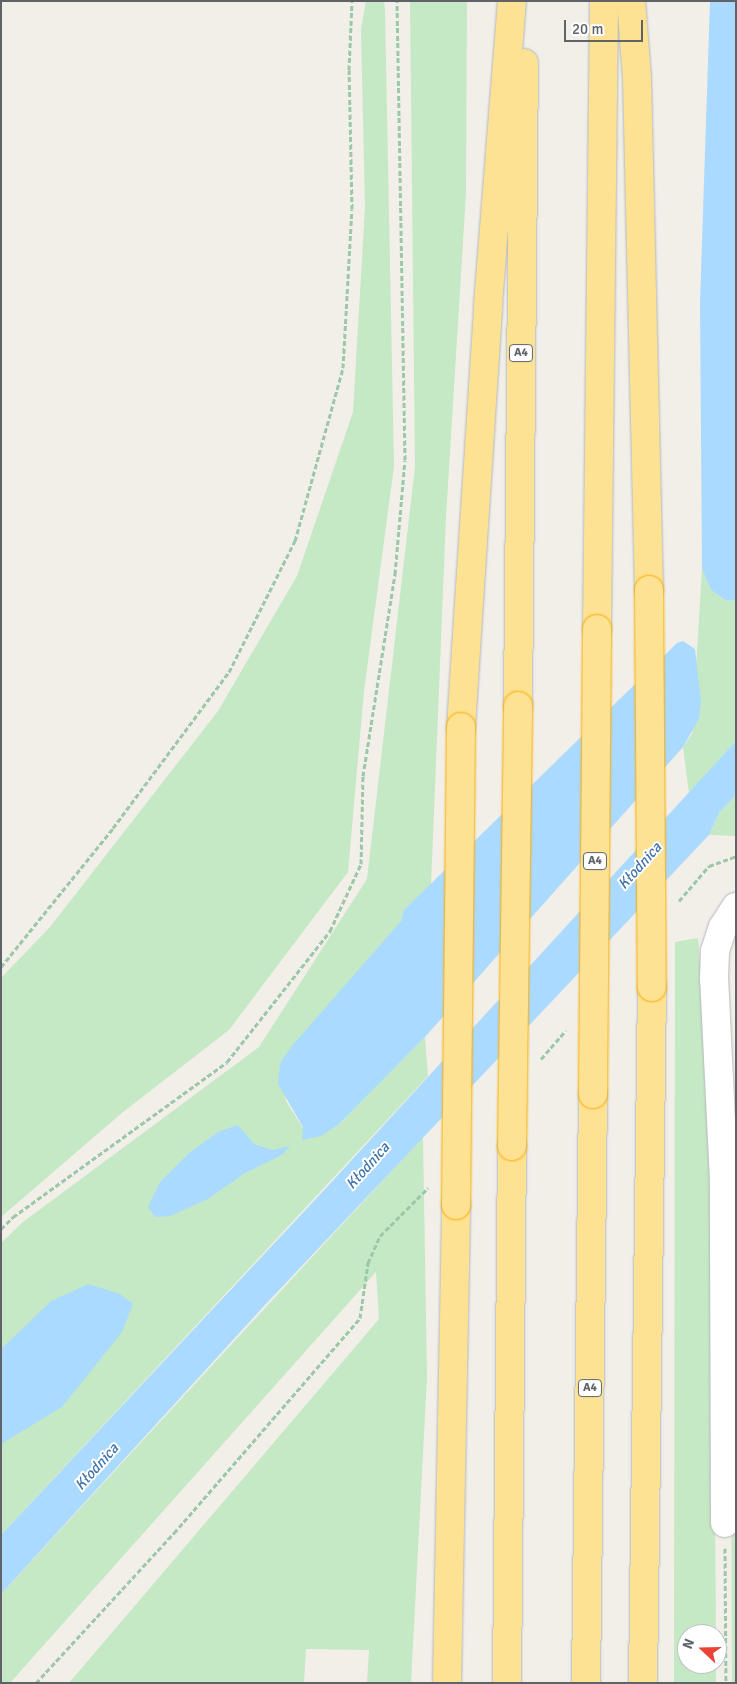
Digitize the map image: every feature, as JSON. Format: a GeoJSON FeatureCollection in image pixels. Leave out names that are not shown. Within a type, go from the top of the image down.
{"type":"FeatureCollection","features":[{"type":"Feature","properties":{"kind":"highway"},"geometry":{"type":"LineString","coordinates":[[447,1683],[456,1205],[461,727],[488,305],[512,1]]}},
{"type":"Feature","properties":{"kind":"highway","name":"A4"},"geometry":{"type":"LineString","coordinates":[[506,1683],[525,1]]}},
{"type":"Feature","properties":{"kind":"highway","name":"A4"},"geometry":{"type":"LineString","coordinates":[[586,1683],[604,1]]}},
{"type":"Feature","properties":{"kind":"highway"},"geometry":{"type":"LineString","coordinates":[[631,1],[637,78],[649,590],[652,987],[643,1683]]}},
{"type":"Feature","properties":{"kind":"lane"},"geometry":{"type":"LineString","coordinates":[[725,1522],[724,1181],[714,979],[715,951],[723,927],[736,907]]}},
{"type":"Feature","properties":{"kind":"path"},"geometry":{"type":"LineString","coordinates":[[1,967],[113,828],[230,672],[295,541],[343,368],[352,209],[349,70],[352,1]]}},
{"type":"Feature","properties":{"kind":"path"},"geometry":{"type":"LineString","coordinates":[[1,1229],[13,1217],[227,1062],[330,931],[361,864],[363,776],[395,574],[405,460],[397,1]]}},
{"type":"Feature","properties":{"kind":"path"},"geometry":{"type":"LineString","coordinates":[[36,1683],[174,1533],[360,1318]]}},
{"type":"Feature","properties":{"kind":"path"},"geometry":{"type":"LineString","coordinates":[[725,1522],[726,1683]]}},
{"type":"Feature","properties":{"kind":"green space"},"geometry":{"type":"Polygon","coordinates":[[[366,1],[384,1],[385,11],[394,466],[364,691],[348,872],[229,1030],[123,1112],[1,1217],[1,978],[50,927],[218,711],[297,576],[353,412],[365,207],[361,29],[366,1]]]}},
{"type":"Feature","properties":{"kind":"green space"},"geometry":{"type":"Polygon","coordinates":[[[410,1],[467,1],[466,193],[446,517],[431,885],[403,911],[401,921],[280,1063],[286,1101],[303,1128],[339,1124],[425,1037],[428,1076],[1,1535],[1,1243],[23,1222],[259,1047],[367,879],[415,467],[410,1]]]}},
{"type":"Feature","properties":{"kind":"green space"},"geometry":{"type":"Polygon","coordinates":[[[702,569],[711,590],[725,600],[736,601],[736,741],[689,793],[683,747],[692,734],[702,569]]]}},
{"type":"Feature","properties":{"kind":"green space"},"geometry":{"type":"Polygon","coordinates":[[[736,795],[736,836],[709,835],[719,813],[736,795]]]}},
{"type":"Feature","properties":{"kind":"green space"},"geometry":{"type":"Polygon","coordinates":[[[698,938],[708,1073],[713,1280],[716,1624],[677,1624],[677,1674],[716,1674],[716,1683],[674,1683],[675,942],[698,938]]]}},
{"type":"Feature","properties":{"kind":"green space"},"geometry":{"type":"Polygon","coordinates":[[[423,1137],[427,1377],[411,1683],[367,1683],[369,1650],[306,1649],[304,1683],[69,1683],[379,1319],[376,1272],[10,1683],[1,1683],[1,1594],[423,1137]]]}},
{"type":"Feature","properties":{"kind":"green space"},"geometry":{"type":"Polygon","coordinates":[[[736,1294],[736,1683],[732,1683],[731,1431],[736,1294]]]}},
{"type":"Feature","properties":{"kind":"water"},"geometry":{"type":"Polygon","coordinates":[[[710,1],[736,1],[736,601],[725,600],[711,590],[702,569],[700,303],[710,1]]]}},
{"type":"Feature","properties":{"kind":"water"},"geometry":{"type":"Polygon","coordinates":[[[683,641],[695,649],[701,702],[699,719],[683,747],[425,1037],[339,1124],[321,1136],[302,1140],[303,1127],[278,1084],[280,1063],[291,1047],[401,921],[403,911],[677,643],[683,641]]]}},
{"type":"Feature","properties":{"kind":"water","name":"Kłodnica"},"geometry":{"type":"Polygon","coordinates":[[[736,741],[736,795],[719,813],[709,835],[264,1306],[1,1594],[1,1535],[327,1187],[736,741]]]}},
{"type":"Feature","properties":{"kind":"water"},"geometry":{"type":"Polygon","coordinates":[[[238,1125],[254,1144],[272,1150],[290,1146],[282,1155],[245,1173],[208,1199],[170,1216],[155,1217],[148,1207],[160,1182],[189,1153],[218,1132],[238,1125]]]}},
{"type":"Feature","properties":{"kind":"water"},"geometry":{"type":"Polygon","coordinates":[[[89,1284],[120,1294],[133,1304],[122,1332],[62,1407],[1,1444],[1,1349],[51,1301],[89,1284]]]}}]}
